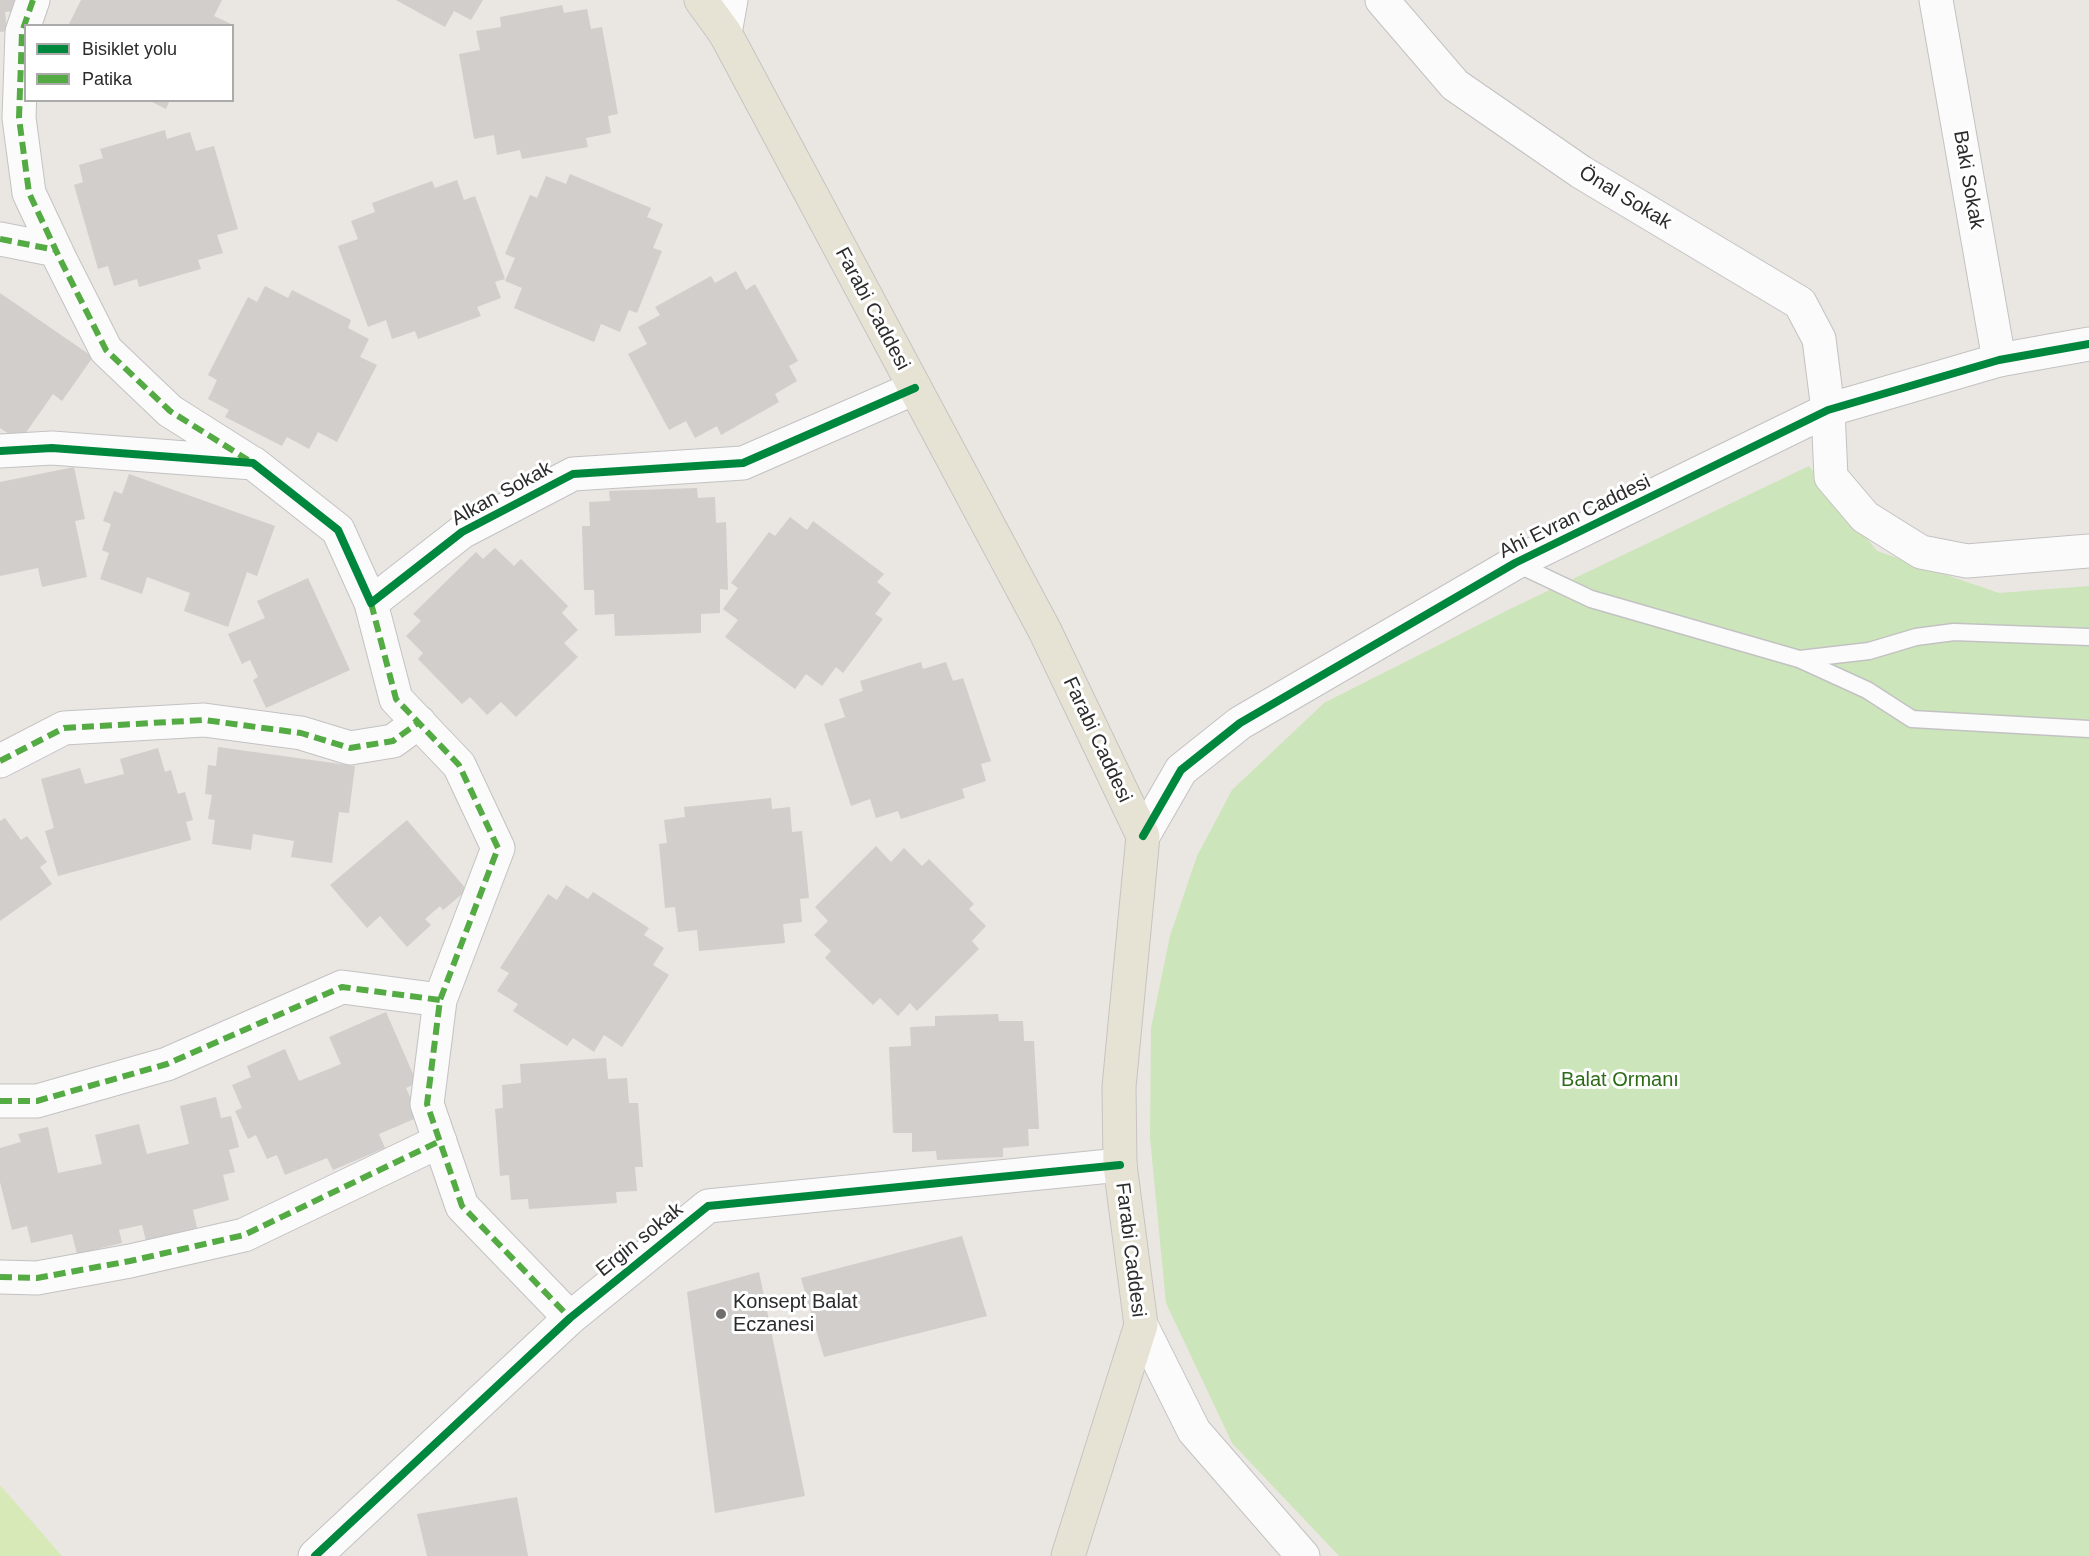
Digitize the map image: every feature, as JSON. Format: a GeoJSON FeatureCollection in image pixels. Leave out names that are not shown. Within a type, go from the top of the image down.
{"type":"FeatureCollection","features":[{"type":"Feature","properties":{"kind":"main road","name":"Farabi Caddesi"},"geometry":{"type":"LineString","coordinates":[[701,0],[725,33],[1045,631],[1143,836],[1119,1087],[1120,1165],[1141,1325],[1068,1556]]}},
{"type":"Feature","properties":{"kind":"street"},"geometry":{"type":"LineString","coordinates":[[25,24],[33,0]]}},
{"type":"Feature","properties":{"kind":"street"},"geometry":{"type":"LineString","coordinates":[[725,33],[732,0]]}},
{"type":"Feature","properties":{"kind":"street","name":"Önal Sokak"},"geometry":{"type":"LineString","coordinates":[[1382,0],[1455,85],[1581,172],[1800,303],[1819,339],[1828,410],[1832,477],[1865,518],[1921,552],[1966,561],[2089,551]]}},
{"type":"Feature","properties":{"kind":"street","name":"Baki Sokak"},"geometry":{"type":"LineString","coordinates":[[1936,0],[1999,360]]}},
{"type":"Feature","properties":{"kind":"street"},"geometry":{"type":"LineString","coordinates":[[24,26],[19,118],[29,193],[106,350],[170,411],[254,463],[338,530],[371,603],[396,699],[459,765],[498,848],[440,1000],[427,1104],[462,1206],[570,1318]]}},
{"type":"Feature","properties":{"kind":"street"},"geometry":{"type":"LineString","coordinates":[[0,239],[56,250]]}},
{"type":"Feature","properties":{"kind":"street","name":"Ahi Evran Caddesi"},"geometry":{"type":"LineString","coordinates":[[1143,836],[1181,770],[1240,723],[1515,563],[1828,410],[1999,360],[2089,344]]}},
{"type":"Feature","properties":{"kind":"street","name":"Alkan Sokak"},"geometry":{"type":"LineString","coordinates":[[371,603],[462,532],[573,474],[743,463],[915,388]]}},
{"type":"Feature","properties":{"kind":"street"},"geometry":{"type":"LineString","coordinates":[[0,450],[52,448],[254,463]]}},
{"type":"Feature","properties":{"kind":"street"},"geometry":{"type":"LineString","coordinates":[[0,761],[64,728],[204,720],[301,733],[350,748],[393,741],[419,722]]}},
{"type":"Feature","properties":{"kind":"street"},"geometry":{"type":"LineString","coordinates":[[0,1101],[37,1101],[167,1064],[342,987],[440,1000]]}},
{"type":"Feature","properties":{"kind":"street"},"geometry":{"type":"LineString","coordinates":[[0,1276],[37,1278],[130,1261],[244,1235],[440,1141]]}},
{"type":"Feature","properties":{"kind":"street","name":"Ergin sokak"},"geometry":{"type":"LineString","coordinates":[[315,1556],[570,1318],[708,1206],[1120,1165]]}},
{"type":"Feature","properties":{"kind":"street"},"geometry":{"type":"LineString","coordinates":[[1141,1325],[1194,1431],[1303,1556]]}},
{"type":"Feature","properties":{"kind":"lane"},"geometry":{"type":"LineString","coordinates":[[1515,563],[1591,599],[1799,659],[1867,690],[1912,719],[2089,729]]}},
{"type":"Feature","properties":{"kind":"lane"},"geometry":{"type":"LineString","coordinates":[[1799,659],[1869,651],[1917,638],[1954,632],[2089,638]]}},
{"type":"Feature","properties":{"kind":"green space","name":"Balat Ormanı"},"geometry":{"type":"Polygon","coordinates":[[[1809,466],[1877,551],[1999,593],[2089,586],[2089,1556],[1339,1556],[1232,1443],[1166,1303],[1150,1138],[1151,1028],[1170,936],[1197,856],[1232,790],[1324,703],[1508,610],[1809,466]]]}},
{"type":"Feature","properties":{"kind":"green space"},"geometry":{"type":"Polygon","coordinates":[[[0,1485],[62,1556],[0,1556],[0,1485]]]}},
{"type":"Feature","properties":{"kind":"building"},"geometry":{"type":"Polygon","coordinates":[[[0,0],[25,0],[26,10],[5,12],[7,31],[0,32],[0,0]]]}},
{"type":"Feature","properties":{"kind":"building"},"geometry":{"type":"Polygon","coordinates":[[[81,0],[222,0],[214,16],[231,24],[69,24],[81,0]]]}},
{"type":"Feature","properties":{"kind":"building"},"geometry":{"type":"Polygon","coordinates":[[[396,0],[483,0],[471,20],[454,11],[445,27],[396,0]]]}},
{"type":"Feature","properties":{"kind":"building"},"geometry":{"type":"Polygon","coordinates":[[[562,5],[564,13],[587,9],[591,29],[602,27],[618,114],[608,116],[611,133],[586,138],[588,147],[522,159],[520,150],[497,155],[494,135],[474,139],[459,54],[480,50],[476,31],[501,27],[500,17],[562,5]]]}},
{"type":"Feature","properties":{"kind":"building"},"geometry":{"type":"Polygon","coordinates":[[[152,102],[169,102],[166,109],[152,102]]]}},
{"type":"Feature","properties":{"kind":"building"},"geometry":{"type":"Polygon","coordinates":[[[165,130],[167,139],[190,132],[196,151],[214,146],[238,229],[217,235],[223,253],[198,260],[201,269],[139,287],[137,279],[114,286],[108,266],[98,269],[74,185],[83,182],[79,165],[103,158],[100,149],[165,130]]]}},
{"type":"Feature","properties":{"kind":"building"},"geometry":{"type":"Polygon","coordinates":[[[570,174],[651,208],[647,217],[663,224],[653,248],[662,251],[637,313],[629,310],[620,332],[601,324],[594,342],[514,308],[522,288],[505,281],[515,258],[505,254],[530,195],[537,198],[546,176],[566,184],[570,174]]]}},
{"type":"Feature","properties":{"kind":"building"},"geometry":{"type":"Polygon","coordinates":[[[457,180],[464,200],[475,196],[505,279],[495,282],[501,298],[477,307],[481,316],[418,339],[415,331],[392,339],[386,320],[368,327],[338,246],[358,239],[351,221],[375,212],[372,203],[432,181],[435,188],[457,180]]]}},
{"type":"Feature","properties":{"kind":"building"},"geometry":{"type":"Polygon","coordinates":[[[736,271],[746,290],[755,284],[798,361],[789,366],[797,381],[775,394],[779,402],[721,435],[717,426],[695,438],[686,421],[669,430],[628,354],[647,344],[638,327],[660,315],[655,307],[711,276],[715,283],[736,271]]]}},
{"type":"Feature","properties":{"kind":"building"},"geometry":{"type":"Polygon","coordinates":[[[265,286],[288,298],[292,290],[351,320],[348,328],[369,339],[360,357],[377,365],[337,442],[318,432],[309,449],[287,437],[282,446],[225,417],[229,410],[208,399],[217,380],[208,375],[248,297],[257,302],[265,286]]]}},
{"type":"Feature","properties":{"kind":"building"},"geometry":{"type":"Polygon","coordinates":[[[0,293],[93,357],[62,401],[53,394],[20,441],[0,428],[0,293]]]}},
{"type":"Feature","properties":{"kind":"building"},"geometry":{"type":"Polygon","coordinates":[[[74,467],[85,519],[75,521],[87,577],[42,587],[38,568],[0,576],[0,482],[74,467]]]}},
{"type":"Feature","properties":{"kind":"building"},"geometry":{"type":"Polygon","coordinates":[[[129,474],[275,526],[257,576],[247,572],[228,627],[184,611],[190,593],[147,577],[142,594],[100,579],[109,553],[102,550],[111,524],[103,521],[114,491],[122,494],[129,474]]]}},
{"type":"Feature","properties":{"kind":"building"},"geometry":{"type":"Polygon","coordinates":[[[697,488],[698,498],[715,497],[716,523],[726,522],[728,590],[720,589],[720,613],[701,614],[701,633],[615,636],[614,614],[595,615],[594,590],[584,590],[582,526],[590,526],[589,502],[610,501],[609,491],[697,488]]]}},
{"type":"Feature","properties":{"kind":"building"},"geometry":{"type":"Polygon","coordinates":[[[790,517],[807,530],[813,521],[884,574],[877,582],[891,593],[875,614],[883,619],[843,673],[836,667],[822,686],[806,674],[795,689],[725,637],[738,620],[723,609],[738,588],[731,583],[769,532],[775,536],[790,517]]]}},
{"type":"Feature","properties":{"kind":"building"},"geometry":{"type":"Polygon","coordinates":[[[495,548],[514,566],[521,559],[568,606],[562,613],[578,630],[564,643],[578,657],[516,717],[501,702],[487,715],[470,697],[462,704],[418,659],[423,653],[406,636],[421,621],[413,614],[476,552],[483,559],[495,548]]]}},
{"type":"Feature","properties":{"kind":"building"},"geometry":{"type":"Polygon","coordinates":[[[308,578],[350,670],[266,708],[253,680],[258,677],[250,660],[242,664],[228,634],[265,618],[257,601],[308,578]]]}},
{"type":"Feature","properties":{"kind":"building"},"geometry":{"type":"Polygon","coordinates":[[[921,662],[923,669],[946,662],[953,681],[963,678],[991,761],[981,764],[986,781],[962,789],[965,798],[901,819],[898,811],[876,818],[870,799],[851,806],[824,724],[845,717],[839,699],[863,691],[860,681],[921,662]]]}},
{"type":"Feature","properties":{"kind":"building"},"geometry":{"type":"Polygon","coordinates":[[[218,747],[355,766],[349,813],[339,812],[332,863],[291,857],[294,841],[253,834],[251,850],[212,844],[215,820],[208,819],[212,795],[205,794],[208,765],[216,766],[218,747]]]}},
{"type":"Feature","properties":{"kind":"building"},"geometry":{"type":"Polygon","coordinates":[[[158,748],[165,772],[171,770],[178,794],[185,792],[193,820],[186,822],[191,840],[58,876],[45,831],[54,828],[41,779],[80,768],[85,784],[124,774],[120,759],[158,748]]]}},
{"type":"Feature","properties":{"kind":"building"},"geometry":{"type":"Polygon","coordinates":[[[771,798],[772,809],[790,807],[792,832],[802,831],[809,898],[800,899],[802,922],[783,924],[785,943],[699,951],[697,930],[678,932],[675,907],[665,908],[659,844],[667,843],[664,820],[685,817],[684,807],[771,798]]]}},
{"type":"Feature","properties":{"kind":"building"},"geometry":{"type":"Polygon","coordinates":[[[5,818],[21,840],[27,836],[47,862],[40,867],[52,884],[0,921],[0,821],[5,818]]]}},
{"type":"Feature","properties":{"kind":"building"},"geometry":{"type":"Polygon","coordinates":[[[407,820],[467,890],[443,910],[440,906],[425,919],[431,925],[407,947],[380,916],[367,928],[330,885],[407,820]]]}},
{"type":"Feature","properties":{"kind":"building"},"geometry":{"type":"Polygon","coordinates":[[[876,846],[891,862],[904,848],[922,866],[929,859],[974,904],[969,909],[986,926],[972,941],[979,949],[917,1011],[910,1003],[898,1016],[880,998],[873,1005],[825,958],[831,951],[814,935],[828,921],[815,907],[876,846]]]}},
{"type":"Feature","properties":{"kind":"building"},"geometry":{"type":"Polygon","coordinates":[[[566,885],[588,899],[593,892],[649,928],[644,935],[664,948],[653,965],[669,975],[622,1047],[604,1035],[594,1052],[573,1038],[567,1046],[513,1011],[518,1004],[497,991],[509,973],[500,968],[548,894],[557,900],[566,885]]]}},
{"type":"Feature","properties":{"kind":"building"},"geometry":{"type":"Polygon","coordinates":[[[386,1012],[417,1083],[406,1088],[419,1117],[379,1134],[385,1148],[333,1170],[327,1158],[285,1175],[277,1155],[267,1159],[256,1135],[248,1139],[235,1111],[242,1108],[232,1085],[251,1077],[247,1066],[285,1049],[299,1081],[341,1064],[329,1037],[386,1012]]]}},
{"type":"Feature","properties":{"kind":"building"},"geometry":{"type":"Polygon","coordinates":[[[998,1014],[999,1021],[1023,1021],[1024,1041],[1034,1041],[1039,1129],[1028,1129],[1029,1146],[1003,1148],[1003,1157],[937,1160],[936,1151],[912,1152],[912,1133],[893,1133],[889,1047],[911,1046],[910,1027],[935,1026],[935,1016],[998,1014]]]}},
{"type":"Feature","properties":{"kind":"building"},"geometry":{"type":"Polygon","coordinates":[[[606,1058],[608,1079],[627,1078],[629,1103],[638,1103],[643,1167],[635,1167],[637,1191],[616,1192],[617,1203],[529,1209],[528,1199],[511,1200],[509,1175],[500,1176],[495,1109],[503,1108],[502,1085],[521,1083],[520,1064],[606,1058]]]}},
{"type":"Feature","properties":{"kind":"building"},"geometry":{"type":"Polygon","coordinates":[[[216,1097],[221,1118],[231,1116],[239,1147],[229,1150],[235,1172],[223,1175],[229,1200],[193,1210],[197,1228],[146,1241],[142,1225],[119,1230],[122,1243],[77,1254],[72,1234],[31,1243],[27,1226],[12,1230],[0,1182],[0,1148],[21,1142],[18,1134],[48,1127],[58,1173],[102,1164],[95,1135],[139,1124],[147,1154],[189,1144],[180,1106],[216,1097]]]}},
{"type":"Feature","properties":{"kind":"building"},"geometry":{"type":"Polygon","coordinates":[[[962,1236],[987,1316],[824,1357],[801,1278],[962,1236]]]}},
{"type":"Feature","properties":{"kind":"building"},"geometry":{"type":"Polygon","coordinates":[[[759,1272],[805,1496],[715,1513],[687,1292],[759,1272]]]}},
{"type":"Feature","properties":{"kind":"building"},"geometry":{"type":"Polygon","coordinates":[[[517,1497],[528,1556],[427,1556],[417,1514],[517,1497]]]}},
{"type":"Feature","properties":{"kind":"marked path"},"geometry":{"type":"LineString","coordinates":[[25,24],[33,0]]}},
{"type":"Feature","properties":{"kind":"marked path"},"geometry":{"type":"LineString","coordinates":[[24,26],[19,118],[29,193],[106,350],[170,411],[248,460]]}},
{"type":"Feature","properties":{"kind":"marked path"},"geometry":{"type":"LineString","coordinates":[[0,239],[56,250]]}},
{"type":"Feature","properties":{"kind":"marked path"},"geometry":{"type":"LineString","coordinates":[[371,603],[396,699],[459,765],[498,848],[440,1000],[427,1104],[462,1206],[570,1318]]}},
{"type":"Feature","properties":{"kind":"marked path"},"geometry":{"type":"LineString","coordinates":[[0,761],[64,728],[204,720],[301,733],[350,748],[393,741],[419,722]]}},
{"type":"Feature","properties":{"kind":"marked path"},"geometry":{"type":"LineString","coordinates":[[0,1101],[37,1101],[167,1064],[342,987],[440,1000]]}},
{"type":"Feature","properties":{"kind":"marked path"},"geometry":{"type":"LineString","coordinates":[[0,1277],[37,1278],[130,1261],[244,1235],[440,1141]]}},
{"type":"Feature","properties":{"kind":"cycle path"},"geometry":{"type":"LineString","coordinates":[[1143,836],[1181,770],[1240,723],[1515,563],[1828,410],[1999,360],[2089,344]]}},
{"type":"Feature","properties":{"kind":"cycle path"},"geometry":{"type":"LineString","coordinates":[[0,451],[52,448],[253,463],[338,530],[371,603],[462,532],[573,474],[743,463],[915,388]]}},
{"type":"Feature","properties":{"kind":"cycle path"},"geometry":{"type":"LineString","coordinates":[[315,1556],[570,1318],[708,1206],[1120,1165]]}},
{"type":"Feature","properties":{"kind":"place","name":"Konsept Balat Eczanesi"},"geometry":{"type":"Point","coordinates":[721,1314]}}]}
